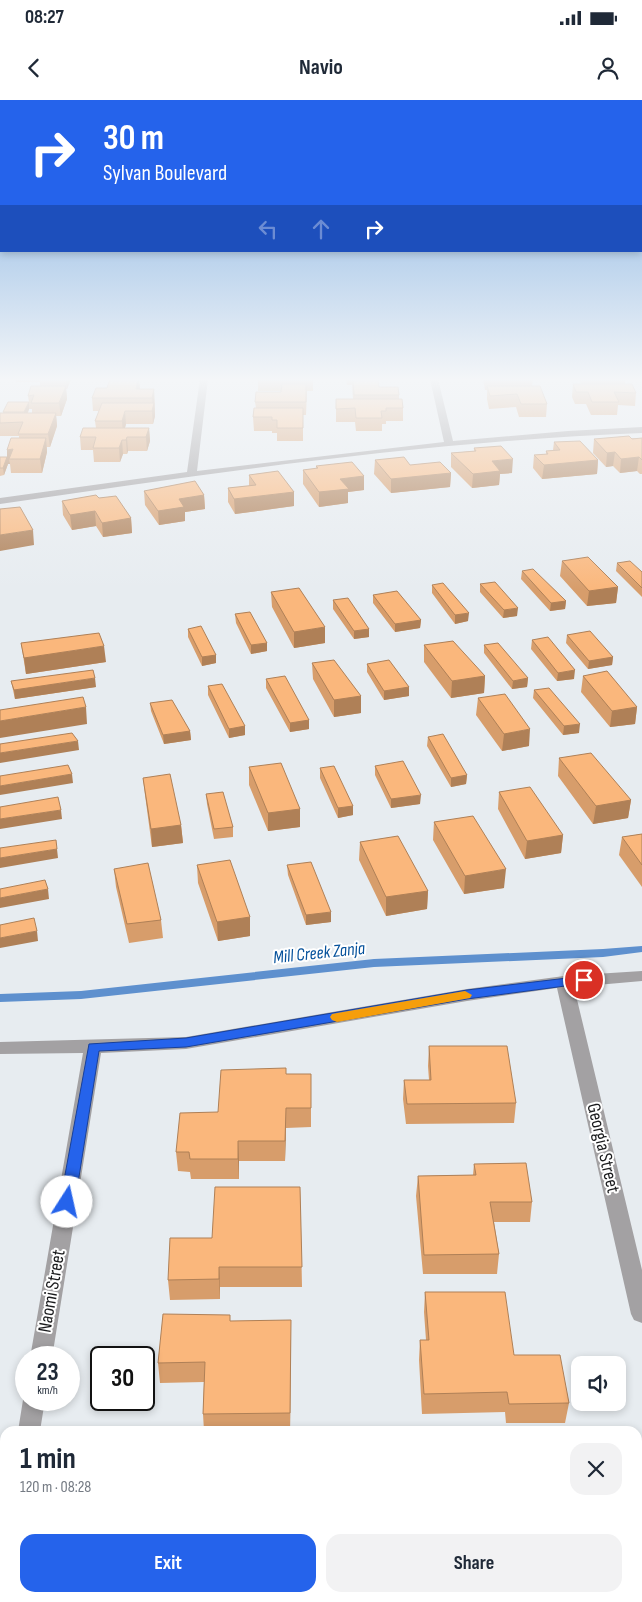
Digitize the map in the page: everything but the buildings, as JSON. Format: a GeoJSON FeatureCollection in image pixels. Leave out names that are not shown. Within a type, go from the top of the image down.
{"type":"FeatureCollection","features":[{"type":"Feature","properties":{"kind":"street"},"geometry":{"type":"LineString","coordinates":[[192,473],[195,449]]}},
{"type":"Feature","properties":{"kind":"street"},"geometry":{"type":"LineString","coordinates":[[0,501],[192,473],[397,449]]}},
{"type":"Feature","properties":{"kind":"street"},"geometry":{"type":"LineString","coordinates":[[0,1048],[186,1043],[467,995],[564,982],[642,976]]}},
{"type":"Feature","properties":{"kind":"street","name":"Georgia Street"},"geometry":{"type":"LineString","coordinates":[[564,982],[642,1314]]}},
{"type":"Feature","properties":{"kind":"street","name":"Naomi Street"},"geometry":{"type":"LineString","coordinates":[[43,1346],[93,1047]]}},
{"type":"Feature","properties":{"kind":"street"},"geometry":{"type":"LineString","coordinates":[[30,1426],[32,1411]]}},
{"type":"Feature","properties":{"kind":"waterway","name":"Mill Creek Zanja"},"geometry":{"type":"LineString","coordinates":[[0,998],[81,995],[374,963],[603,953],[642,949]]}},
{"type":"Feature","properties":{"kind":"slow traffic"},"geometry":{"type":"LineString","coordinates":[[337,1017],[465,995]]}},
{"type":"Feature","properties":{"kind":"route"},"geometry":{"type":"LineString","coordinates":[[67,1202],[93,1047],[186,1043],[467,995],[584,980]]}}]}
